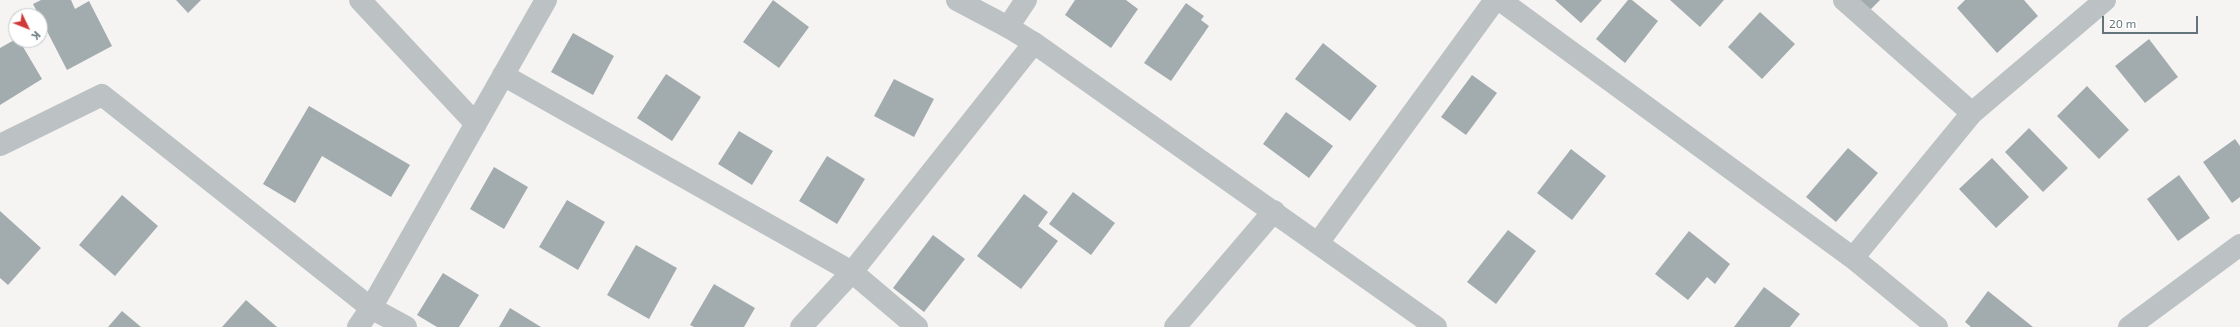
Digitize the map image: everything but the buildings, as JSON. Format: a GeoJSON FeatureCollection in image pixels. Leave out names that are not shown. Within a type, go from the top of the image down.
{"type":"FeatureCollection","features":[{"type":"Feature","properties":{"kind":"street"},"geometry":{"type":"LineString","coordinates":[[360,0],[476,124]]}},
{"type":"Feature","properties":{"kind":"street"},"geometry":{"type":"LineString","coordinates":[[358,327],[371,308],[546,0]]}},
{"type":"Feature","properties":{"kind":"street"},"geometry":{"type":"LineString","coordinates":[[957,0],[1008,26],[1034,43],[1436,327]]}},
{"type":"Feature","properties":{"kind":"street"},"geometry":{"type":"LineString","coordinates":[[1008,26],[1026,0]]}},
{"type":"Feature","properties":{"kind":"street"},"geometry":{"type":"LineString","coordinates":[[1318,243],[1495,0]]}},
{"type":"Feature","properties":{"kind":"street"},"geometry":{"type":"LineString","coordinates":[[1500,0],[1853,258],[1937,327]]}},
{"type":"Feature","properties":{"kind":"street"},"geometry":{"type":"LineString","coordinates":[[1844,0],[1972,112]]}},
{"type":"Feature","properties":{"kind":"street"},"geometry":{"type":"LineString","coordinates":[[1853,258],[1972,112],[2105,0]]}},
{"type":"Feature","properties":{"kind":"street"},"geometry":{"type":"LineString","coordinates":[[801,327],[852,272],[1034,43]]}},
{"type":"Feature","properties":{"kind":"street"},"geometry":{"type":"LineString","coordinates":[[503,75],[852,272],[917,327]]}},
{"type":"Feature","properties":{"kind":"street"},"geometry":{"type":"LineString","coordinates":[[0,145],[102,95],[371,308],[406,327]]}},
{"type":"Feature","properties":{"kind":"street"},"geometry":{"type":"LineString","coordinates":[[1175,327],[1274,212]]}},
{"type":"Feature","properties":{"kind":"street"},"geometry":{"type":"LineString","coordinates":[[2129,327],[2240,245]]}}]}
